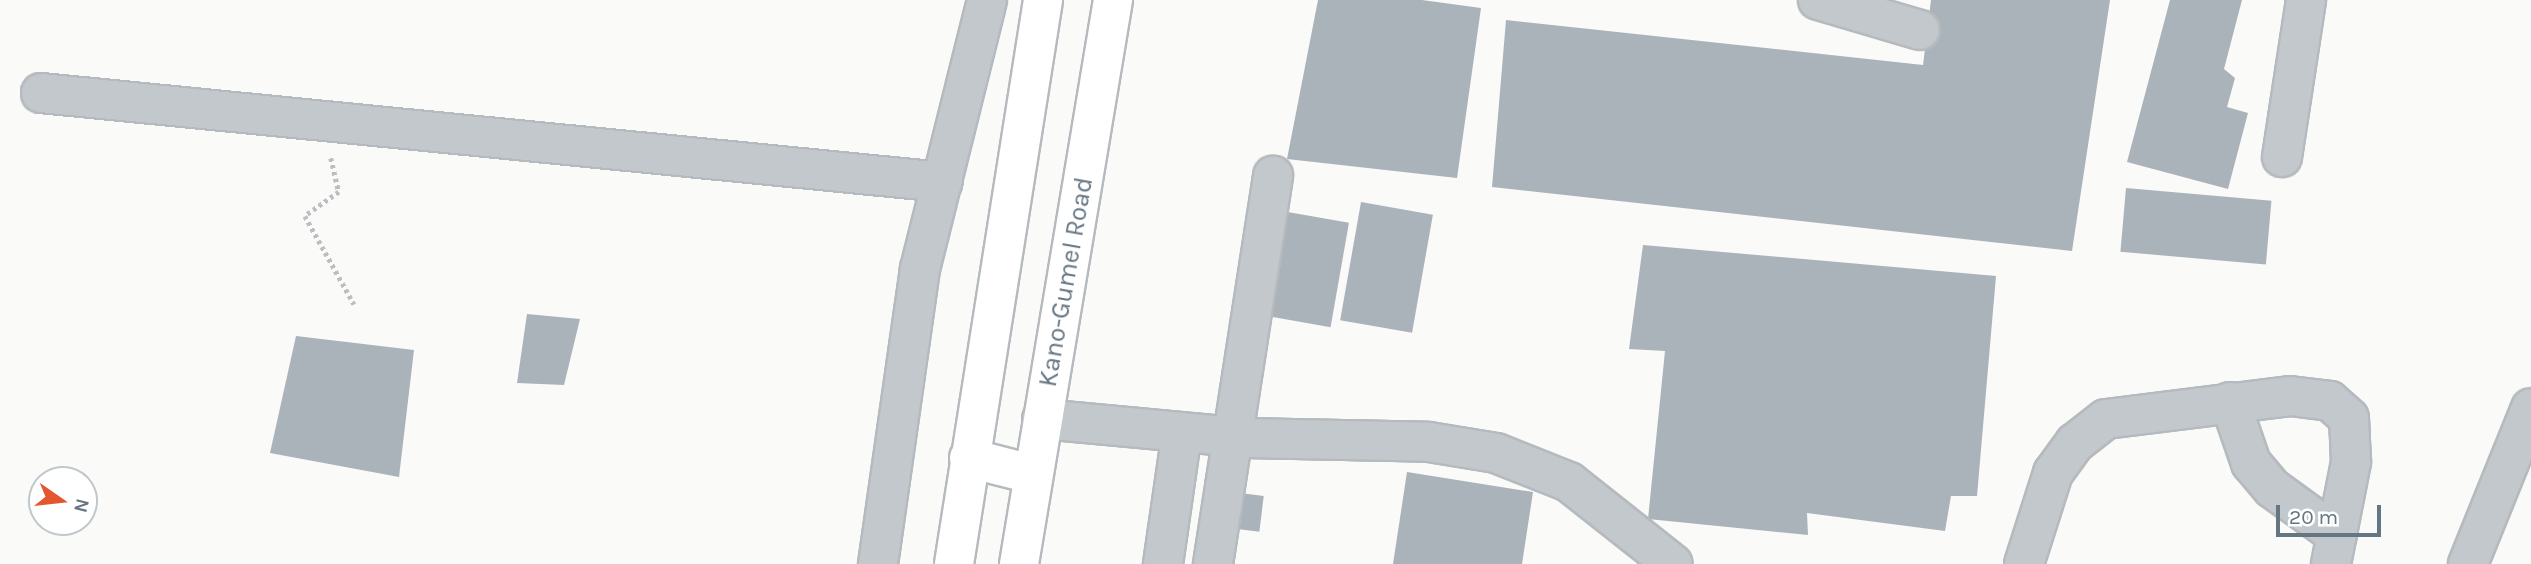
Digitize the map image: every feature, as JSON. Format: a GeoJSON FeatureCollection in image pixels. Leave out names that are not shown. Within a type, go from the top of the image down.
{"type":"FeatureCollection","features":[{"type":"Feature","properties":{"kind":"main road"},"geometry":{"type":"LineString","coordinates":[[954,564],[1043,0]]}},
{"type":"Feature","properties":{"kind":"main road","name":"Kano-Gumel Road"},"geometry":{"type":"LineString","coordinates":[[1019,564],[1113,0]]}},
{"type":"Feature","properties":{"kind":"main road"},"geometry":{"type":"LineString","coordinates":[[969,458],[1032,474]]}},
{"type":"Feature","properties":{"kind":"street"},"geometry":{"type":"LineString","coordinates":[[878,564],[920,269],[987,0]]}},
{"type":"Feature","properties":{"kind":"street"},"geometry":{"type":"LineString","coordinates":[[1818,0],[1920,30]]}},
{"type":"Feature","properties":{"kind":"street"},"geometry":{"type":"LineString","coordinates":[[2282,157],[2306,0]]}},
{"type":"Feature","properties":{"kind":"street"},"geometry":{"type":"LineString","coordinates":[[41,93],[943,182]]}},
{"type":"Feature","properties":{"kind":"street"},"geometry":{"type":"LineString","coordinates":[[1213,564],[1229,436],[1273,176]]}},
{"type":"Feature","properties":{"kind":"street"},"geometry":{"type":"LineString","coordinates":[[2024,564],[2053,473],[2075,443],[2106,419],[2230,402],[2319,398],[2345,411],[2350,462],[2334,549]]}},
{"type":"Feature","properties":{"kind":"street"},"geometry":{"type":"LineString","coordinates":[[2230,402],[2251,463],[2272,488],[2334,549]]}},
{"type":"Feature","properties":{"kind":"street"},"geometry":{"type":"LineString","coordinates":[[2468,564],[2531,408]]}},
{"type":"Feature","properties":{"kind":"street"},"geometry":{"type":"LineString","coordinates":[[1042,419],[1229,436],[1429,442],[1535,464],[1569,482],[1673,564]]}},
{"type":"Feature","properties":{"kind":"street"},"geometry":{"type":"LineString","coordinates":[[1163,564],[1182,432]]}},
{"type":"Feature","properties":{"kind":"path"},"geometry":{"type":"LineString","coordinates":[[322,120],[340,192],[305,216],[354,304]]}},
{"type":"Feature","properties":{"kind":"building"},"geometry":{"type":"Polygon","coordinates":[[[1318,0],[1422,0],[1481,8],[1457,178],[1287,159],[1318,0]]]}},
{"type":"Feature","properties":{"kind":"building"},"geometry":{"type":"Polygon","coordinates":[[[1931,0],[2110,0],[2072,251],[1492,187],[1506,20],[1923,65],[1931,0]]]}},
{"type":"Feature","properties":{"kind":"building"},"geometry":{"type":"Polygon","coordinates":[[[2170,0],[2242,0],[2224,69],[2235,78],[2227,107],[2248,113],[2228,189],[2127,162],[2170,0]]]}},
{"type":"Feature","properties":{"kind":"building"},"geometry":{"type":"Polygon","coordinates":[[[2126,188],[2271,201],[2266,264],[2120,252],[2126,188]]]}},
{"type":"Feature","properties":{"kind":"building"},"geometry":{"type":"Polygon","coordinates":[[[1361,202],[1433,215],[1412,333],[1340,320],[1361,202]]]}},
{"type":"Feature","properties":{"kind":"building"},"geometry":{"type":"Polygon","coordinates":[[[1282,211],[1349,223],[1331,327],[1264,315],[1282,211]]]}},
{"type":"Feature","properties":{"kind":"building"},"geometry":{"type":"Polygon","coordinates":[[[1643,245],[1996,276],[1977,496],[1951,496],[1945,531],[1807,513],[1808,535],[1648,519],[1665,351],[1629,349],[1643,245]]]}},
{"type":"Feature","properties":{"kind":"building"},"geometry":{"type":"Polygon","coordinates":[[[527,314],[580,319],[564,385],[517,383],[527,314]]]}},
{"type":"Feature","properties":{"kind":"building"},"geometry":{"type":"Polygon","coordinates":[[[296,336],[414,350],[399,477],[270,453],[296,336]]]}},
{"type":"Feature","properties":{"kind":"building"},"geometry":{"type":"Polygon","coordinates":[[[1407,472],[1533,492],[1522,564],[1393,564],[1407,472]]]}},
{"type":"Feature","properties":{"kind":"building"},"geometry":{"type":"Polygon","coordinates":[[[1232,492],[1264,496],[1259,532],[1228,528],[1232,492]]]}}]}
